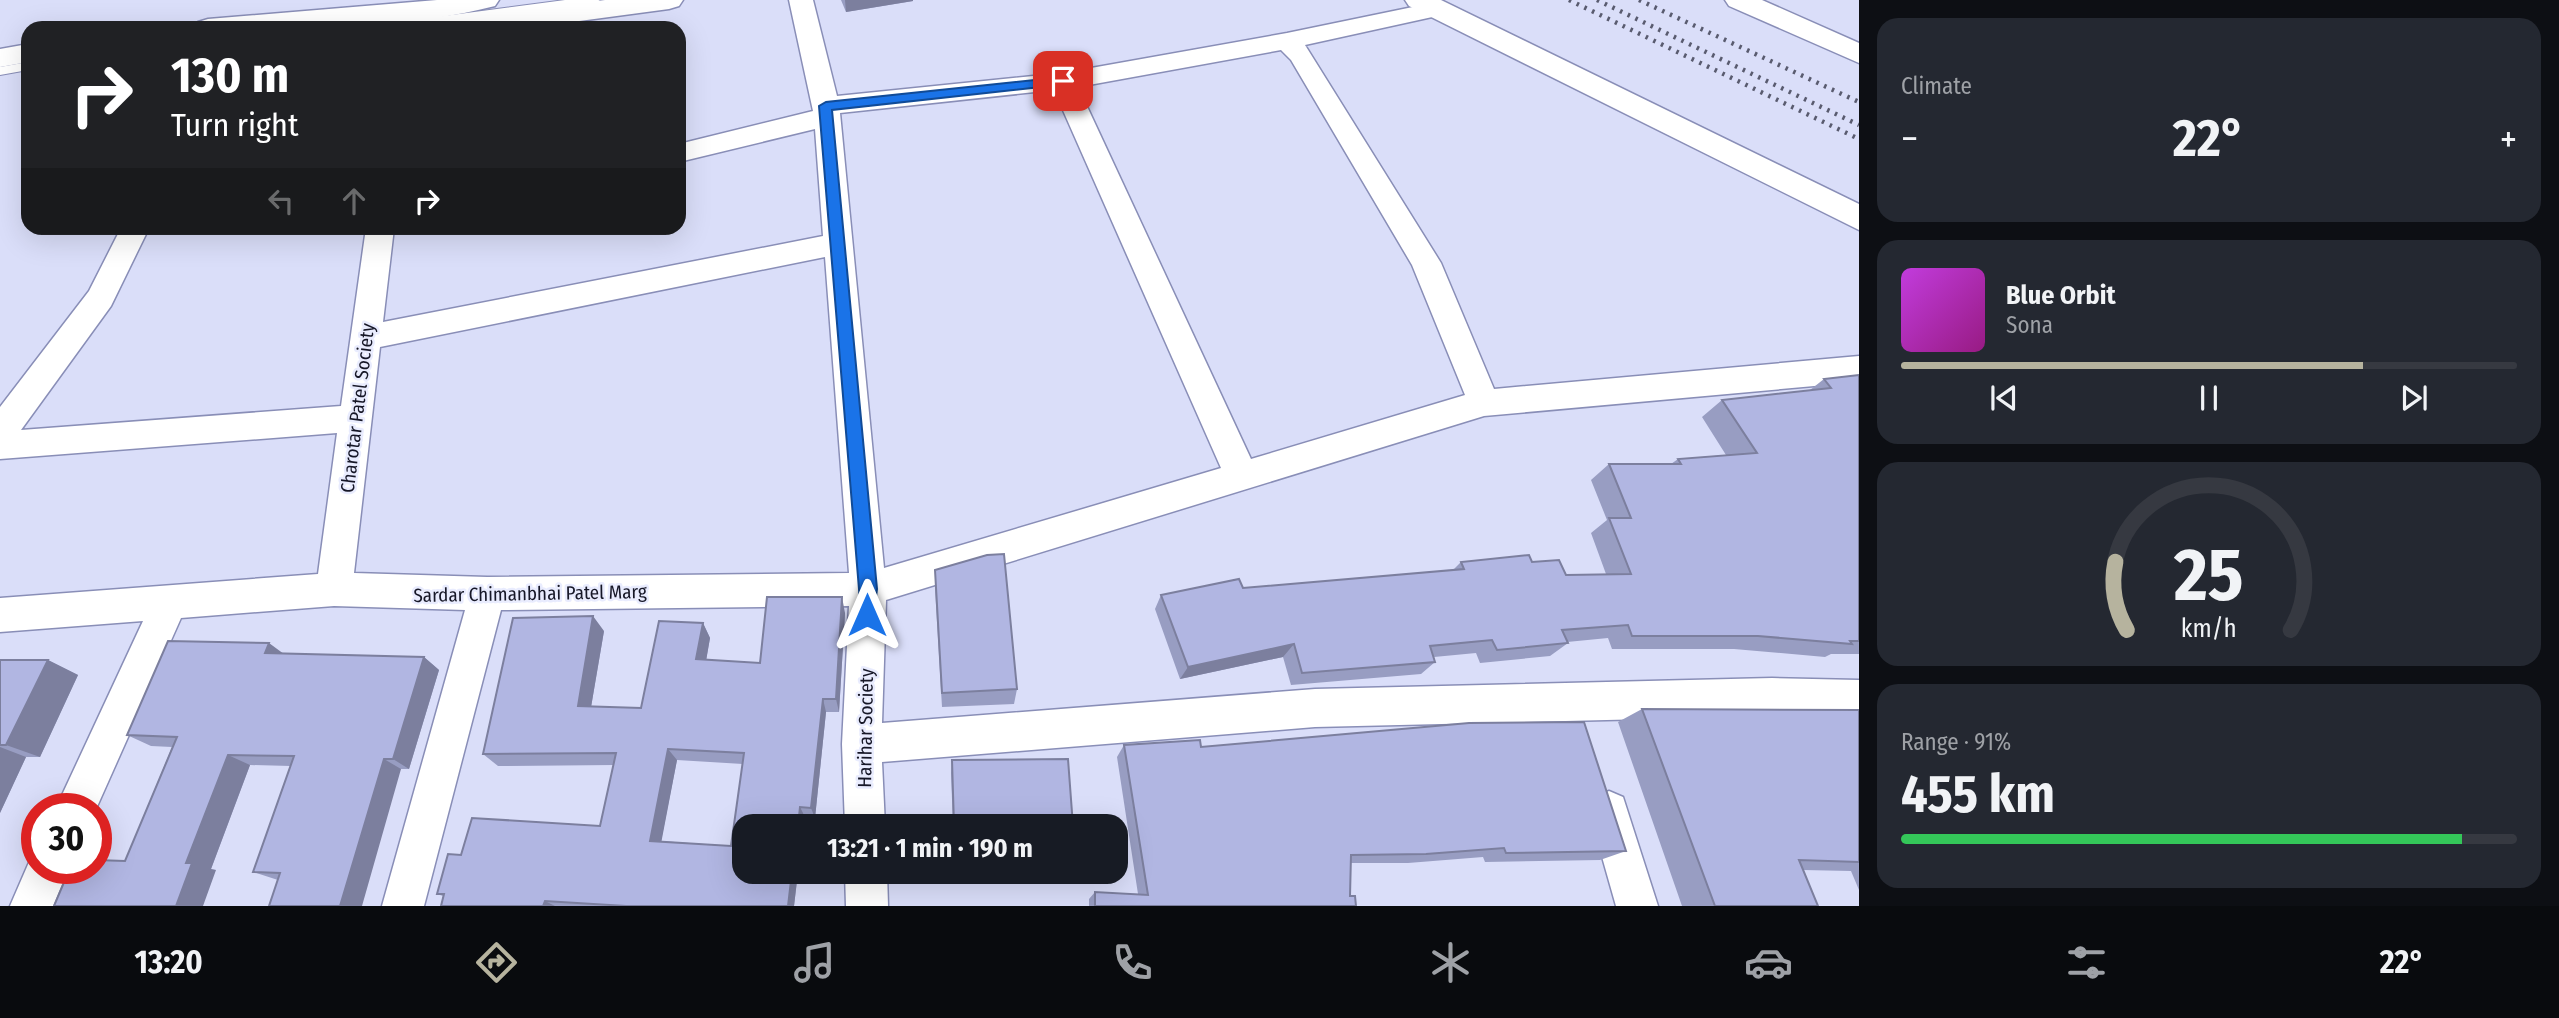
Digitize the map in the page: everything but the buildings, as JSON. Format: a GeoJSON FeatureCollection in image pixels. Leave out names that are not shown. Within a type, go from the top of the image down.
{"type":"FeatureCollection","features":[{"type":"Feature","properties":{"kind":"main road"},"geometry":{"type":"LineString","coordinates":[[292,21],[435,9],[485,0]]}},
{"type":"Feature","properties":{"kind":"main road"},"geometry":{"type":"LineString","coordinates":[[514,21],[669,0]]}},
{"type":"Feature","properties":{"kind":"main road"},"geometry":{"type":"LineString","coordinates":[[1739,0],[1859,54]]}},
{"type":"Feature","properties":{"kind":"main road"},"geometry":{"type":"LineString","coordinates":[[1428,5],[1859,218]]}},
{"type":"Feature","properties":{"kind":"main road"},"geometry":{"type":"LineString","coordinates":[[0,58],[21,54]]}},
{"type":"Feature","properties":{"kind":"main road"},"geometry":{"type":"LineString","coordinates":[[0,81],[21,77]]}},
{"type":"Feature","properties":{"kind":"street","name":"Harihar Society"},"geometry":{"type":"LineString","coordinates":[[800,0],[825,111],[868,589],[862,744],[864,814]]}},
{"type":"Feature","properties":{"kind":"street"},"geometry":{"type":"LineString","coordinates":[[686,151],[825,111],[1063,81],[1287,41],[1428,5]]}},
{"type":"Feature","properties":{"kind":"street"},"geometry":{"type":"LineString","coordinates":[[1287,41],[1301,55],[1426,263],[1484,404]]}},
{"type":"Feature","properties":{"kind":"street"},"geometry":{"type":"LineString","coordinates":[[1063,81],[1242,476]]}},
{"type":"Feature","properties":{"kind":"street"},"geometry":{"type":"LineString","coordinates":[[0,432],[100,298],[132,235]]}},
{"type":"Feature","properties":{"kind":"street","name":"Charotar Patel Society"},"geometry":{"type":"LineString","coordinates":[[334,589],[379,235]]}},
{"type":"Feature","properties":{"kind":"street"},"geometry":{"type":"LineString","coordinates":[[366,338],[837,244]]}},
{"type":"Feature","properties":{"kind":"street","name":"Sardar Chimanbhai Patel Marg"},"geometry":{"type":"LineString","coordinates":[[256,595],[868,589],[1484,404],[1859,369]]}},
{"type":"Feature","properties":{"kind":"street"},"geometry":{"type":"LineString","coordinates":[[0,445],[356,418]]}},
{"type":"Feature","properties":{"kind":"street"},"geometry":{"type":"LineString","coordinates":[[0,615],[334,589],[473,594],[403,906]]}},
{"type":"Feature","properties":{"kind":"street"},"geometry":{"type":"LineString","coordinates":[[83,793],[170,602]]}},
{"type":"Feature","properties":{"kind":"street"},"geometry":{"type":"LineString","coordinates":[[862,744],[1315,709],[1772,697],[1859,699]]}},
{"type":"Feature","properties":{"kind":"street"},"geometry":{"type":"LineString","coordinates":[[1577,704],[1588,741]]}},
{"type":"Feature","properties":{"kind":"street"},"geometry":{"type":"LineString","coordinates":[[1599,779],[1637,906]]}},
{"type":"Feature","properties":{"kind":"street"},"geometry":{"type":"LineString","coordinates":[[31,906],[41,884]]}},
{"type":"Feature","properties":{"kind":"street"},"geometry":{"type":"LineString","coordinates":[[866,884],[867,906]]}},
{"type":"Feature","properties":{"kind":"lane"},"geometry":{"type":"LineString","coordinates":[[432,21],[594,0]]}},
{"type":"Feature","properties":{"kind":"lane"},"geometry":{"type":"LineString","coordinates":[[0,71],[21,66]]}},
{"type":"Feature","properties":{"kind":"railway"},"geometry":{"type":"LineString","coordinates":[[1569,0],[1859,139]]}},
{"type":"Feature","properties":{"kind":"railway"},"geometry":{"type":"LineString","coordinates":[[1597,0],[1859,125]]}},
{"type":"Feature","properties":{"kind":"railway"},"geometry":{"type":"LineString","coordinates":[[1639,0],[1859,102]]}},
{"type":"Feature","properties":{"kind":"route"},"geometry":{"type":"LineString","coordinates":[[867,615],[868,589],[826,106],[1063,81]]}}]}
